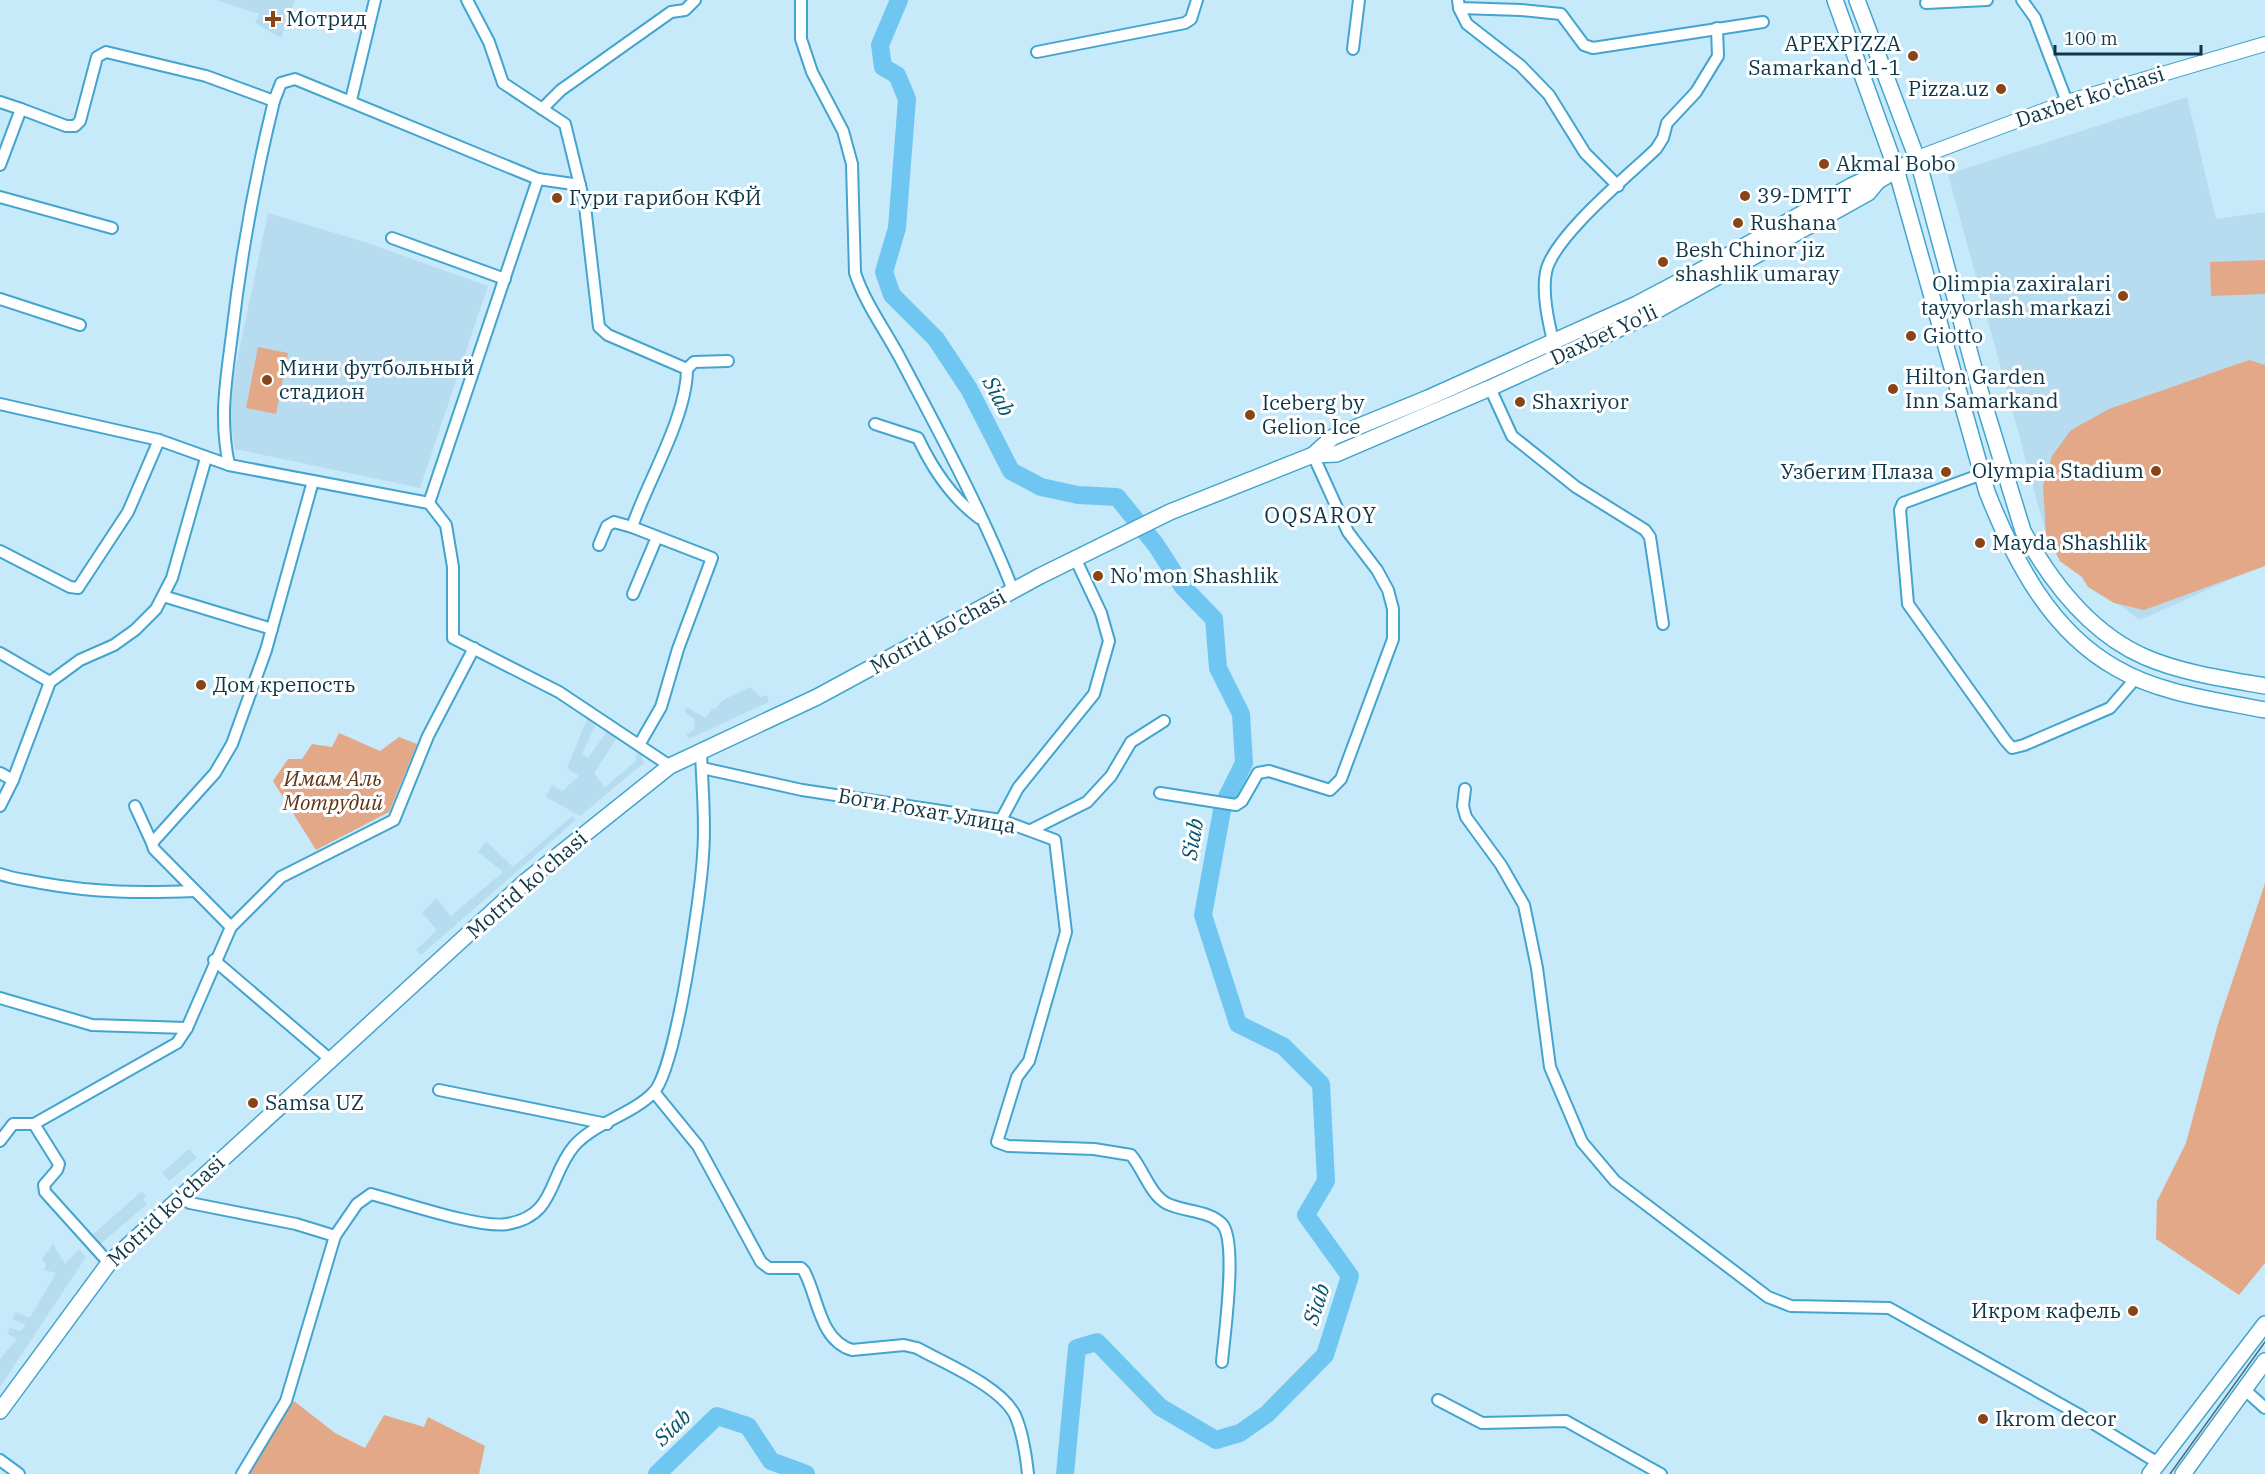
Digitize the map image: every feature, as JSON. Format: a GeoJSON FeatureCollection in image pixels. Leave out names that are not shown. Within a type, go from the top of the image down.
{"type":"FeatureCollection","features":[{"type":"Feature","properties":{"kind":"main road"},"geometry":{"type":"LineString","coordinates":[[1835,0],[1896,169],[1982,474],[2006,539],[2031,584],[2063,626],[2098,657],[2136,678],[2183,693],[2265,710]]}},
{"type":"Feature","properties":{"kind":"main road"},"geometry":{"type":"LineString","coordinates":[[1857,0],[1917,158],[1979,387],[2024,531],[2048,572],[2079,610],[2111,638],[2128,649],[2146,658],[2187,671],[2265,686]]}},
{"type":"Feature","properties":{"kind":"main road","name":"Daxbet ko'chasi"},"geometry":{"type":"LineString","coordinates":[[1917,158],[2067,102],[2265,44]]}},
{"type":"Feature","properties":{"kind":"main road","name":"Daxbet Yo'li"},"geometry":{"type":"LineString","coordinates":[[1170,512],[1313,455],[1336,454],[1490,388],[1647,316],[1866,194],[1878,181],[1917,158]]}},
{"type":"Feature","properties":{"kind":"main road","name":"Daxbet Yo'li"},"geometry":{"type":"LineString","coordinates":[[1313,455],[1333,437],[1428,398],[1637,304],[1711,266],[1851,186],[1864,180],[1878,181]]}},
{"type":"Feature","properties":{"kind":"main road","name":"Motrid ko'chasi"},"geometry":{"type":"LineString","coordinates":[[0,1411],[109,1263],[526,881],[670,766],[817,697],[1013,590],[1170,512]]}},
{"type":"Feature","properties":{"kind":"main road"},"geometry":{"type":"LineString","coordinates":[[2154,1469],[2265,1324]]}},
{"type":"Feature","properties":{"kind":"main road"},"geometry":{"type":"LineString","coordinates":[[2183,1474],[2265,1361]]}},
{"type":"Feature","properties":{"kind":"street"},"geometry":{"type":"LineString","coordinates":[[351,100],[375,0]]}},
{"type":"Feature","properties":{"kind":"street"},"geometry":{"type":"LineString","coordinates":[[467,0],[489,42],[503,83],[566,124],[590,238],[599,327],[608,335],[687,369]]}},
{"type":"Feature","properties":{"kind":"street"},"geometry":{"type":"LineString","coordinates":[[542,109],[561,90],[671,12],[685,10],[695,0]]}},
{"type":"Feature","properties":{"kind":"street"},"geometry":{"type":"LineString","coordinates":[[801,0],[801,39],[812,72],[843,132],[852,164],[857,281],[945,445],[1013,590]]}},
{"type":"Feature","properties":{"kind":"street"},"geometry":{"type":"LineString","coordinates":[[1037,52],[1185,23],[1191,19],[1197,0]]}},
{"type":"Feature","properties":{"kind":"street"},"geometry":{"type":"LineString","coordinates":[[1353,49],[1359,0]]}},
{"type":"Feature","properties":{"kind":"street"},"geometry":{"type":"LineString","coordinates":[[1926,3],[1987,0]]}},
{"type":"Feature","properties":{"kind":"street"},"geometry":{"type":"LineString","coordinates":[[2022,0],[2035,18],[2067,102]]}},
{"type":"Feature","properties":{"kind":"street"},"geometry":{"type":"LineString","coordinates":[[1618,186],[1585,153],[1549,95],[1521,66],[1467,24],[1459,4],[1561,14],[1584,45],[1593,48],[1763,22]]}},
{"type":"Feature","properties":{"kind":"street"},"geometry":{"type":"LineString","coordinates":[[1553,340],[1546,288],[1546,273],[1551,258],[1567,236],[1656,149],[1663,138],[1667,123],[1696,92],[1718,56],[1717,28]]}},
{"type":"Feature","properties":{"kind":"street"},"geometry":{"type":"LineString","coordinates":[[0,102],[66,126],[75,126],[80,121],[97,57],[106,52],[206,76],[274,101]]}},
{"type":"Feature","properties":{"kind":"street"},"geometry":{"type":"LineString","coordinates":[[229,465],[222,416],[239,273],[253,187],[274,101],[281,83],[295,79],[351,100],[538,179],[580,185]]}},
{"type":"Feature","properties":{"kind":"street"},"geometry":{"type":"LineString","coordinates":[[0,165],[21,109]]}},
{"type":"Feature","properties":{"kind":"street"},"geometry":{"type":"LineString","coordinates":[[429,503],[538,179]]}},
{"type":"Feature","properties":{"kind":"street"},"geometry":{"type":"LineString","coordinates":[[0,197],[112,228]]}},
{"type":"Feature","properties":{"kind":"street"},"geometry":{"type":"LineString","coordinates":[[392,238],[505,279]]}},
{"type":"Feature","properties":{"kind":"street"},"geometry":{"type":"LineString","coordinates":[[0,299],[80,325]]}},
{"type":"Feature","properties":{"kind":"street"},"geometry":{"type":"LineString","coordinates":[[632,527],[663,455],[687,384],[687,369],[694,362],[728,361]]}},
{"type":"Feature","properties":{"kind":"street"},"geometry":{"type":"LineString","coordinates":[[1490,388],[1512,436],[1576,487],[1646,530],[1650,537],[1663,624]]}},
{"type":"Feature","properties":{"kind":"street"},"geometry":{"type":"LineString","coordinates":[[0,404],[159,440],[229,465],[429,503],[446,525],[453,567],[453,638],[559,692],[670,766]]}},
{"type":"Feature","properties":{"kind":"street"},"geometry":{"type":"LineString","coordinates":[[875,424],[918,438],[928,460],[956,501],[981,520]]}},
{"type":"Feature","properties":{"kind":"street"},"geometry":{"type":"LineString","coordinates":[[0,551],[70,587],[78,588],[128,512],[159,440]]}},
{"type":"Feature","properties":{"kind":"street"},"geometry":{"type":"LineString","coordinates":[[1160,794],[1221,801],[1236,805],[1242,801],[1258,773],[1269,771],[1320,788],[1330,790],[1336,786],[1393,639],[1393,609],[1388,590],[1377,570],[1348,532],[1313,455]]}},
{"type":"Feature","properties":{"kind":"street"},"geometry":{"type":"LineString","coordinates":[[0,806],[13,780],[50,682],[80,660],[114,645],[135,630],[156,609],[172,578],[206,458]]}},
{"type":"Feature","properties":{"kind":"street"},"geometry":{"type":"LineString","coordinates":[[1982,474],[1903,503],[1900,510],[1906,598],[1953,671],[2005,740],[2012,748],[2024,745],[2096,716],[2110,708],[2136,678]]}},
{"type":"Feature","properties":{"kind":"street"},"geometry":{"type":"LineString","coordinates":[[152,843],[224,760],[237,732],[272,629],[313,481]]}},
{"type":"Feature","properties":{"kind":"street"},"geometry":{"type":"LineString","coordinates":[[599,545],[607,526],[614,522],[712,558],[678,649],[661,707],[639,745]]}},
{"type":"Feature","properties":{"kind":"street"},"geometry":{"type":"LineString","coordinates":[[633,594],[657,537]]}},
{"type":"Feature","properties":{"kind":"street"},"geometry":{"type":"LineString","coordinates":[[1001,820],[1018,788],[1094,694],[1097,686],[1109,641],[1101,613],[1075,558]]}},
{"type":"Feature","properties":{"kind":"street"},"geometry":{"type":"LineString","coordinates":[[163,596],[272,629]]}},
{"type":"Feature","properties":{"kind":"street"},"geometry":{"type":"LineString","coordinates":[[0,1141],[13,1124],[33,1124],[177,1043],[187,1028],[214,960],[231,927],[281,877],[394,820],[433,725],[474,648]]}},
{"type":"Feature","properties":{"kind":"street"},"geometry":{"type":"LineString","coordinates":[[0,653],[50,682]]}},
{"type":"Feature","properties":{"kind":"street"},"geometry":{"type":"LineString","coordinates":[[1031,830],[1087,802],[1111,776],[1131,742],[1164,721]]}},
{"type":"Feature","properties":{"kind":"street"},"geometry":{"type":"LineString","coordinates":[[242,1474],[286,1401],[335,1236],[357,1204],[371,1194],[487,1225],[508,1224],[536,1213],[544,1205],[563,1161],[576,1144],[654,1092],[672,1048],[698,913],[704,853],[701,751]]}},
{"type":"Feature","properties":{"kind":"street","name":"Боги Рохат Улица"},"geometry":{"type":"LineString","coordinates":[[702,768],[802,790],[1001,820],[1055,840],[1060,859],[1066,932],[1029,1061],[1017,1077],[997,1142],[1008,1146],[1094,1149],[1131,1155],[1159,1198],[1224,1225],[1230,1282],[1222,1362]]}},
{"type":"Feature","properties":{"kind":"street"},"geometry":{"type":"LineString","coordinates":[[0,773],[13,780]]}},
{"type":"Feature","properties":{"kind":"street"},"geometry":{"type":"LineString","coordinates":[[1465,789],[1463,806],[1466,817],[1501,865],[1524,905],[1537,968],[1550,1067],[1562,1099],[1582,1142],[1615,1181],[1768,1297],[1791,1306],[1889,1308],[2078,1414],[2154,1469]]}},
{"type":"Feature","properties":{"kind":"street"},"geometry":{"type":"LineString","coordinates":[[135,806],[154,849],[231,927]]}},
{"type":"Feature","properties":{"kind":"street"},"geometry":{"type":"LineString","coordinates":[[0,874],[15,879],[84,891],[138,893],[195,891]]}},
{"type":"Feature","properties":{"kind":"street"},"geometry":{"type":"LineString","coordinates":[[214,960],[332,1061]]}},
{"type":"Feature","properties":{"kind":"street"},"geometry":{"type":"LineString","coordinates":[[0,998],[92,1025],[187,1028]]}},
{"type":"Feature","properties":{"kind":"street"},"geometry":{"type":"LineString","coordinates":[[439,1090],[607,1124]]}},
{"type":"Feature","properties":{"kind":"street"},"geometry":{"type":"LineString","coordinates":[[654,1092],[698,1146],[761,1262],[769,1268],[801,1268],[804,1271],[822,1323],[844,1348],[852,1350],[904,1346],[917,1348],[999,1394],[1014,1415],[1025,1447],[1028,1474]]}},
{"type":"Feature","properties":{"kind":"street"},"geometry":{"type":"LineString","coordinates":[[33,1124],[59,1164],[57,1170],[44,1185],[45,1192],[109,1263]]}},
{"type":"Feature","properties":{"kind":"street"},"geometry":{"type":"LineString","coordinates":[[179,1197],[190,1203],[296,1224],[335,1236]]}},
{"type":"Feature","properties":{"kind":"street"},"geometry":{"type":"LineString","coordinates":[[2245,1390],[2265,1408]]}},
{"type":"Feature","properties":{"kind":"street"},"geometry":{"type":"LineString","coordinates":[[1438,1400],[1482,1424],[1566,1421],[1661,1474]]}},
{"type":"Feature","properties":{"kind":"street"},"geometry":{"type":"LineString","coordinates":[[0,1460],[19,1474]]}},
{"type":"Feature","properties":{"kind":"shaded area","name":"Мотрид"},"geometry":{"type":"Polygon","coordinates":[[[216,0],[295,0],[281,38],[255,23],[259,14],[216,0]]]}},
{"type":"Feature","properties":{"kind":"shaded area","name":"Olimpia zaxiralari tayyorlash markazi"},"geometry":{"type":"Polygon","coordinates":[[[2187,97],[2216,219],[2265,212],[2265,564],[2140,620],[2060,561],[2046,534],[1948,174],[2187,97]]]}},
{"type":"Feature","properties":{"kind":"shaded area"},"geometry":{"type":"Polygon","coordinates":[[[268,213],[365,242],[488,286],[420,488],[235,449],[227,408],[268,213]]]}},
{"type":"Feature","properties":{"kind":"shaded area"},"geometry":{"type":"Polygon","coordinates":[[[750,687],[761,697],[767,695],[769,702],[689,739],[686,734],[694,730],[695,720],[685,712],[686,707],[706,718],[712,708],[715,709],[723,700],[750,687]]]}},
{"type":"Feature","properties":{"kind":"shaded area"},"geometry":{"type":"Polygon","coordinates":[[[588,717],[597,722],[582,754],[588,758],[609,729],[618,736],[594,773],[605,787],[636,761],[635,756],[640,752],[644,763],[580,816],[546,797],[552,785],[562,791],[579,776],[567,768],[588,717]]]}},
{"type":"Feature","properties":{"kind":"shaded area"},"geometry":{"type":"Polygon","coordinates":[[[572,816],[576,820],[421,955],[416,950],[437,930],[422,913],[436,898],[451,916],[503,872],[478,852],[486,841],[513,867],[572,816]]]}},
{"type":"Feature","properties":{"kind":"shaded area"},"geometry":{"type":"Polygon","coordinates":[[[189,1149],[197,1158],[169,1181],[162,1173],[189,1149]]]}},
{"type":"Feature","properties":{"kind":"shaded area"},"geometry":{"type":"Polygon","coordinates":[[[141,1192],[146,1195],[143,1199],[147,1204],[97,1247],[89,1238],[141,1192]]]}},
{"type":"Feature","properties":{"kind":"shaded area"},"geometry":{"type":"Polygon","coordinates":[[[53,1244],[65,1264],[79,1249],[86,1257],[0,1387],[0,1359],[17,1339],[7,1334],[10,1328],[21,1331],[26,1325],[12,1319],[16,1312],[30,1318],[56,1273],[44,1270],[46,1265],[42,1259],[53,1244]]]}},
{"type":"Feature","properties":{"kind":"green space"},"geometry":{"type":"Polygon","coordinates":[[[2265,260],[2265,294],[2211,296],[2210,262],[2265,260]]]}},
{"type":"Feature","properties":{"kind":"green space","name":"Мини футбольный стадион"},"geometry":{"type":"Polygon","coordinates":[[[258,347],[288,353],[276,414],[246,408],[258,347]]]}},
{"type":"Feature","properties":{"kind":"green space","name":"Olympia Stadium"},"geometry":{"type":"Polygon","coordinates":[[[2249,360],[2265,365],[2265,566],[2144,610],[2114,603],[2088,587],[2082,577],[2060,561],[2046,534],[2043,486],[2052,456],[2071,430],[2109,409],[2249,360]]]}},
{"type":"Feature","properties":{"kind":"green space","name":"Имам Аль Мотрудий"},"geometry":{"type":"Polygon","coordinates":[[[339,733],[380,751],[399,737],[417,744],[389,812],[316,850],[273,781],[288,759],[302,759],[312,744],[332,747],[339,733]]]}},
{"type":"Feature","properties":{"kind":"green space"},"geometry":{"type":"Polygon","coordinates":[[[2265,883],[2265,1263],[2239,1295],[2156,1239],[2157,1201],[2186,1143],[2218,1024],[2265,883]]]}},
{"type":"Feature","properties":{"kind":"green space"},"geometry":{"type":"Polygon","coordinates":[[[294,1401],[335,1433],[365,1448],[384,1415],[424,1427],[428,1417],[485,1446],[479,1474],[244,1474],[294,1401]]]}},
{"type":"Feature","properties":{"kind":"waterway","name":"Siab"},"geometry":{"type":"LineString","coordinates":[[899,0],[880,45],[883,67],[897,75],[907,99],[897,228],[884,272],[892,295],[936,339],[969,389],[1011,471],[1041,487],[1078,495],[1117,497],[1156,545],[1183,587],[1214,619],[1218,668],[1241,714],[1244,763],[1223,805],[1203,915],[1238,1024],[1283,1046],[1321,1084],[1326,1181],[1306,1215],[1350,1276],[1325,1355],[1267,1414],[1240,1433],[1216,1440],[1160,1407],[1097,1342],[1077,1348],[1065,1474]]}},
{"type":"Feature","properties":{"kind":"waterway","name":"Siab"},"geometry":{"type":"LineString","coordinates":[[657,1474],[717,1416],[748,1426],[771,1461],[806,1474]]}},
{"type":"Feature","properties":{"kind":"tram line"},"geometry":{"type":"LineString","coordinates":[[2170,1474],[2265,1342]]}},
{"type":"Feature","properties":{"kind":"place","name":"Мотрид"},"geometry":{"type":"Point","coordinates":[273,19]}},
{"type":"Feature","properties":{"kind":"place","name":"APEXPIZZA Samarkand 1-1"},"geometry":{"type":"Point","coordinates":[1913,56]}},
{"type":"Feature","properties":{"kind":"place","name":"Pizza.uz"},"geometry":{"type":"Point","coordinates":[2001,89]}},
{"type":"Feature","properties":{"kind":"place","name":"Akmal Bobo"},"geometry":{"type":"Point","coordinates":[1824,164]}},
{"type":"Feature","properties":{"kind":"place","name":"39-DMTT"},"geometry":{"type":"Point","coordinates":[1745,196]}},
{"type":"Feature","properties":{"kind":"place","name":"Гури гарибон КФЙ"},"geometry":{"type":"Point","coordinates":[557,198]}},
{"type":"Feature","properties":{"kind":"place","name":"Rushana"},"geometry":{"type":"Point","coordinates":[1738,223]}},
{"type":"Feature","properties":{"kind":"place","name":"Besh Chinor jiz shashlik umaray"},"geometry":{"type":"Point","coordinates":[1663,262]}},
{"type":"Feature","properties":{"kind":"place","name":"Olimpia zaxiralari tayyorlash markazi"},"geometry":{"type":"Point","coordinates":[2123,296]}},
{"type":"Feature","properties":{"kind":"place","name":"Giotto"},"geometry":{"type":"Point","coordinates":[1911,336]}},
{"type":"Feature","properties":{"kind":"place","name":"Мини футбольный стадион"},"geometry":{"type":"Point","coordinates":[267,380]}},
{"type":"Feature","properties":{"kind":"place","name":"Hilton Garden Inn Samarkand"},"geometry":{"type":"Point","coordinates":[1893,389]}},
{"type":"Feature","properties":{"kind":"place","name":"Shaxriyor"},"geometry":{"type":"Point","coordinates":[1520,402]}},
{"type":"Feature","properties":{"kind":"place","name":"Iceberg by Gelion Ice"},"geometry":{"type":"Point","coordinates":[1250,415]}},
{"type":"Feature","properties":{"kind":"place","name":"Olympia Stadium"},"geometry":{"type":"Point","coordinates":[2156,471]}},
{"type":"Feature","properties":{"kind":"place","name":"Узбегим Плаза"},"geometry":{"type":"Point","coordinates":[1946,472]}},
{"type":"Feature","properties":{"kind":"place","name":"Mayda Shashlik"},"geometry":{"type":"Point","coordinates":[1980,543]}},
{"type":"Feature","properties":{"kind":"place","name":"No'mon Shashlik"},"geometry":{"type":"Point","coordinates":[1098,576]}},
{"type":"Feature","properties":{"kind":"place","name":"Дом крепость"},"geometry":{"type":"Point","coordinates":[201,685]}},
{"type":"Feature","properties":{"kind":"place","name":"Samsa UZ"},"geometry":{"type":"Point","coordinates":[253,1103]}},
{"type":"Feature","properties":{"kind":"place","name":"Икром кафель"},"geometry":{"type":"Point","coordinates":[2133,1311]}},
{"type":"Feature","properties":{"kind":"place","name":"Ikrom decor"},"geometry":{"type":"Point","coordinates":[1983,1419]}},
{"type":"Feature","properties":{"kind":"district","name":"OQSAROY"},"geometry":{"type":"Point","coordinates":[1321,515]}}]}
